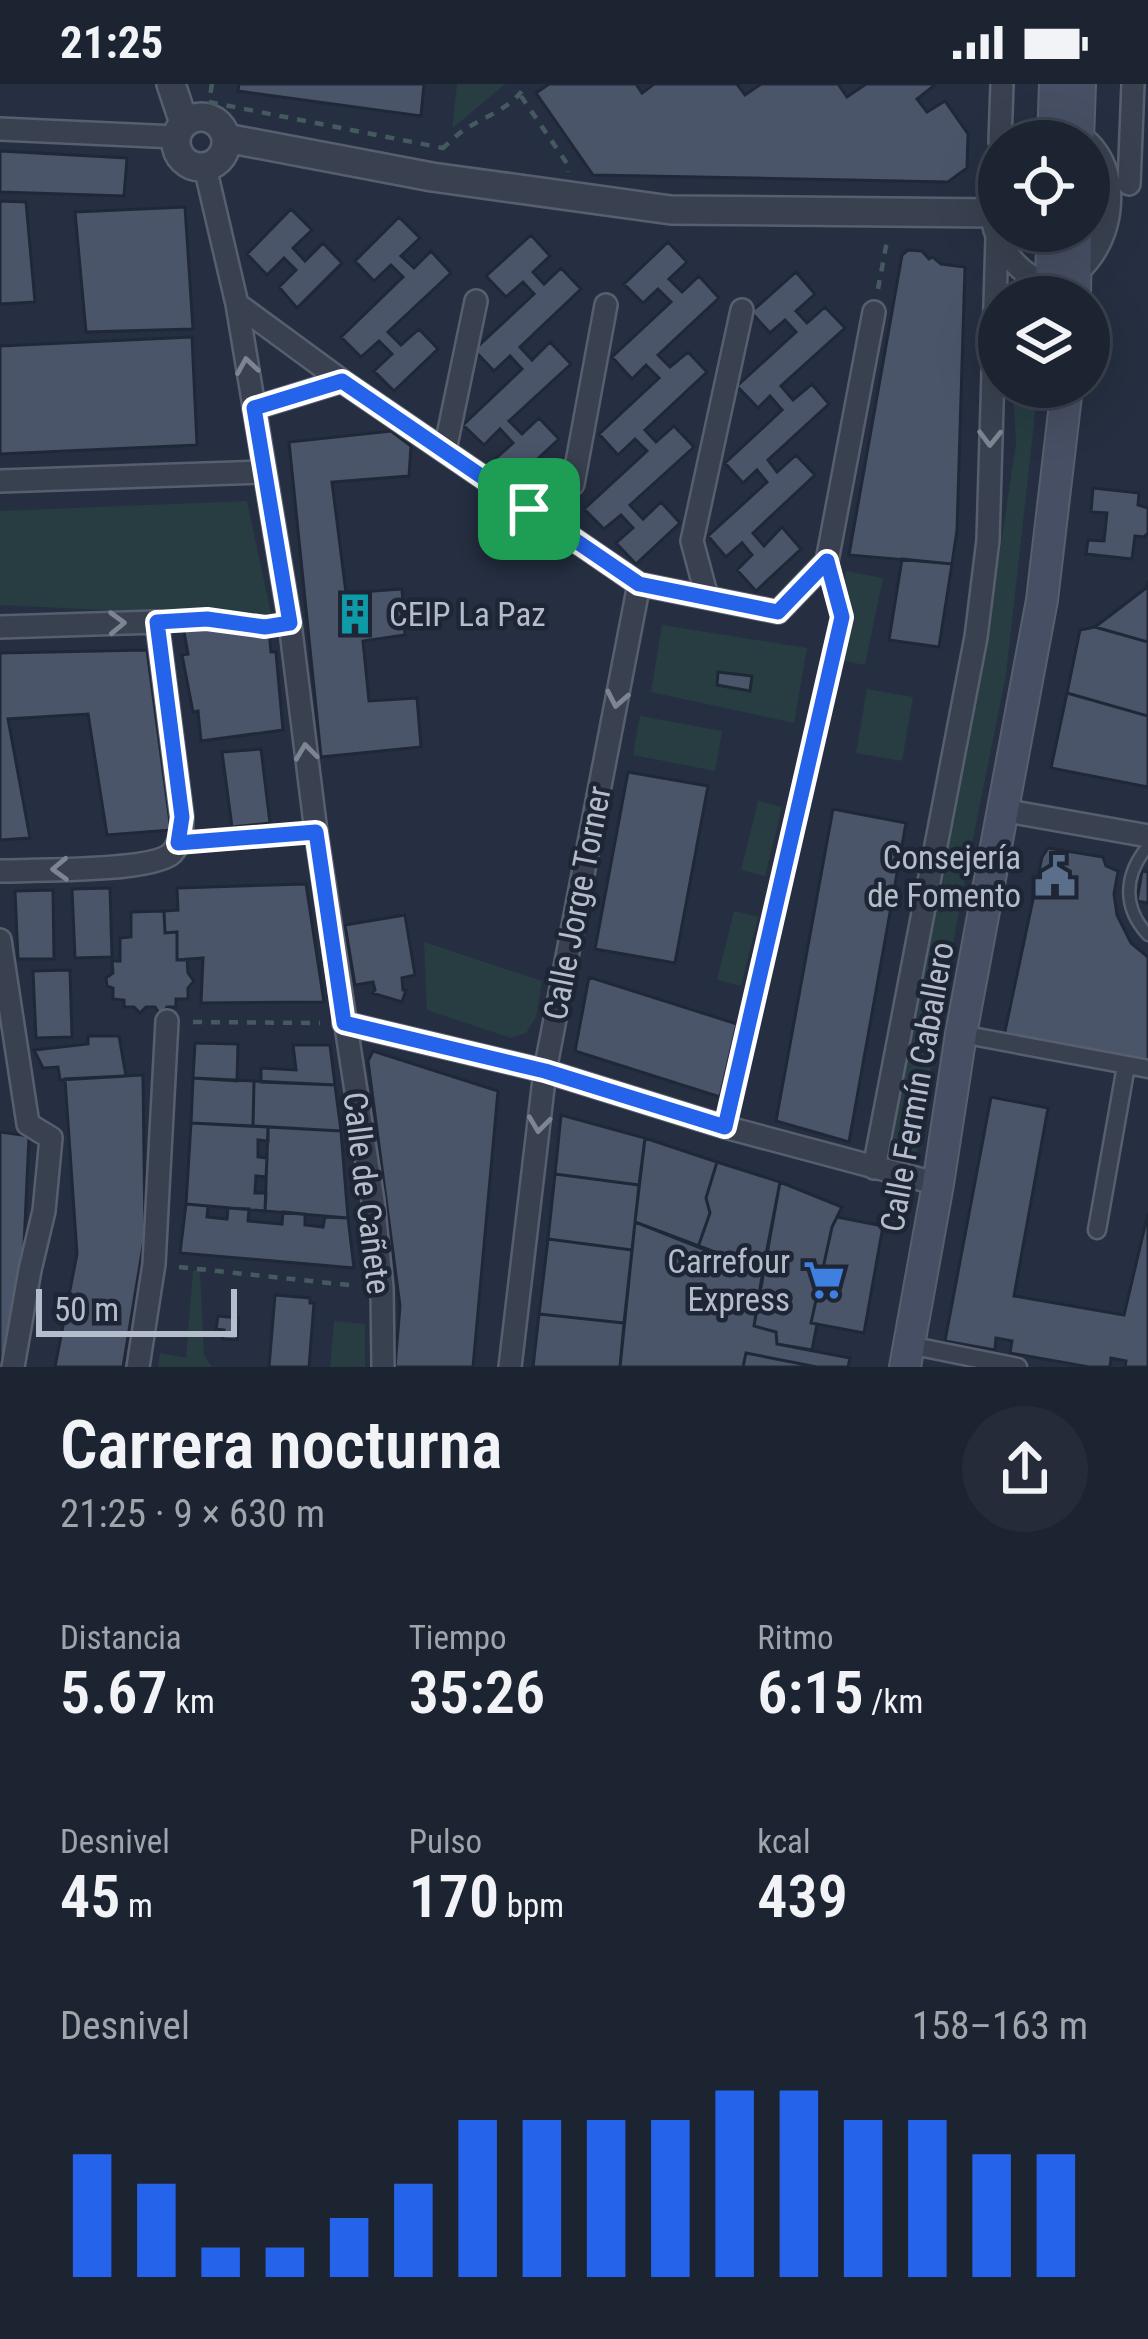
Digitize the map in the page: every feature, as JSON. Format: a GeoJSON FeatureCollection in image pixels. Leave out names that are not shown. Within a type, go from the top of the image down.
{"type":"FeatureCollection","features":[{"type":"Feature","properties":{"kind":"main road"},"geometry":{"type":"LineString","coordinates":[[1055,84],[1063,120]]}},
{"type":"Feature","properties":{"kind":"main road"},"geometry":{"type":"LineString","coordinates":[[1072,120],[1080,84]]}},
{"type":"Feature","properties":{"kind":"main road"},"geometry":{"type":"LineString","coordinates":[[1054,408],[1058,464]]}},
{"type":"Feature","properties":{"kind":"main road"},"geometry":{"type":"LineString","coordinates":[[1058,464],[1065,408]]}},
{"type":"Feature","properties":{"kind":"main road","name":"Calle Fermín Caballero"},"geometry":{"type":"LineString","coordinates":[[907,1356],[1042,600],[1058,464]]}},
{"type":"Feature","properties":{"kind":"street"},"geometry":{"type":"LineString","coordinates":[[0,129],[180,130],[196,117],[210,118],[226,138],[219,160],[205,167],[186,163],[180,156],[180,130],[171,84]]}},
{"type":"Feature","properties":{"kind":"street"},"geometry":{"type":"LineString","coordinates":[[1000,120],[1001,84]]}},
{"type":"Feature","properties":{"kind":"street"},"geometry":{"type":"LineString","coordinates":[[1133,84],[1136,197]]}},
{"type":"Feature","properties":{"kind":"street"},"geometry":{"type":"LineString","coordinates":[[226,138],[432,177],[671,210],[978,224]]}},
{"type":"Feature","properties":{"kind":"street"},"geometry":{"type":"LineString","coordinates":[[1110,159],[1136,197]]}},
{"type":"Feature","properties":{"kind":"street","name":"Calle de Cañete"},"geometry":{"type":"LineString","coordinates":[[205,167],[238,304],[290,623],[316,832],[373,1201],[382,1288],[383,1367]]}},
{"type":"Feature","properties":{"kind":"street"},"geometry":{"type":"LineString","coordinates":[[874,1168],[976,637],[988,540],[994,252]]}},
{"type":"Feature","properties":{"kind":"street"},"geometry":{"type":"LineString","coordinates":[[1008,252],[1040,276]]}},
{"type":"Feature","properties":{"kind":"street"},"geometry":{"type":"LineString","coordinates":[[1087,276],[1118,254]]}},
{"type":"Feature","properties":{"kind":"street"},"geometry":{"type":"LineString","coordinates":[[445,450],[476,301]]}},
{"type":"Feature","properties":{"kind":"street"},"geometry":{"type":"LineString","coordinates":[[238,304],[639,584],[778,612],[827,561]]}},
{"type":"Feature","properties":{"kind":"street"},"geometry":{"type":"LineString","coordinates":[[529,509],[573,484],[606,304]]}},
{"type":"Feature","properties":{"kind":"street"},"geometry":{"type":"LineString","coordinates":[[707,598],[692,541],[742,310]]}},
{"type":"Feature","properties":{"kind":"street"},"geometry":{"type":"LineString","coordinates":[[725,1127],[842,617],[827,561],[874,312]]}},
{"type":"Feature","properties":{"kind":"street"},"geometry":{"type":"LineString","coordinates":[[254,408],[342,381]]}},
{"type":"Feature","properties":{"kind":"street"},"geometry":{"type":"LineString","coordinates":[[0,481],[264,472]]}},
{"type":"Feature","properties":{"kind":"street","name":"Calle Jorge Torner"},"geometry":{"type":"LineString","coordinates":[[510,1367],[545,1071],[639,584]]}},
{"type":"Feature","properties":{"kind":"street"},"geometry":{"type":"LineString","coordinates":[[0,627],[157,622],[182,817],[175,851],[163,860],[0,871]]}},
{"type":"Feature","properties":{"kind":"street"},"geometry":{"type":"LineString","coordinates":[[1002,811],[1148,836]]}},
{"type":"Feature","properties":{"kind":"street"},"geometry":{"type":"LineString","coordinates":[[178,843],[316,832]]}},
{"type":"Feature","properties":{"kind":"street"},"geometry":{"type":"LineString","coordinates":[[0,940],[28,1124],[51,1138],[44,1211],[14,1367]]}},
{"type":"Feature","properties":{"kind":"street"},"geometry":{"type":"LineString","coordinates":[[138,1367],[154,1264],[167,1021]]}},
{"type":"Feature","properties":{"kind":"street"},"geometry":{"type":"LineString","coordinates":[[344,1023],[545,1071],[725,1127],[938,1184]]}},
{"type":"Feature","properties":{"kind":"street"},"geometry":{"type":"LineString","coordinates":[[961,1034],[1148,1070]]}},
{"type":"Feature","properties":{"kind":"street"},"geometry":{"type":"LineString","coordinates":[[1097,1230],[1126,1066]]}},
{"type":"Feature","properties":{"kind":"street"},"geometry":{"type":"LineString","coordinates":[[907,1356],[1018,1367]]}},
{"type":"Feature","properties":{"kind":"lane"},"geometry":{"type":"LineString","coordinates":[[1148,846],[1136,860],[1128,897],[1133,916],[1148,935]]}},
{"type":"Feature","properties":{"kind":"path"},"geometry":{"type":"LineString","coordinates":[[212,84],[209,102],[443,148]]}},
{"type":"Feature","properties":{"kind":"path"},"geometry":{"type":"LineString","coordinates":[[432,177],[443,148],[526,89],[568,165],[567,196]]}},
{"type":"Feature","properties":{"kind":"path"},"geometry":{"type":"LineString","coordinates":[[874,312],[884,256]]}},
{"type":"Feature","properties":{"kind":"path"},"geometry":{"type":"LineString","coordinates":[[157,622],[207,619],[265,627],[290,623]]}},
{"type":"Feature","properties":{"kind":"path"},"geometry":{"type":"LineString","coordinates":[[167,1021],[344,1023]]}},
{"type":"Feature","properties":{"kind":"path"},"geometry":{"type":"LineString","coordinates":[[154,1264],[382,1288]]}},
{"type":"Feature","properties":{"kind":"green space"},"geometry":{"type":"Polygon","coordinates":[[[457,84],[505,84],[452,129],[457,84]]]}},
{"type":"Feature","properties":{"kind":"green space"},"geometry":{"type":"Polygon","coordinates":[[[1014,408],[1036,408],[1006,675],[916,1154],[891,1150],[995,584],[1016,443],[1014,408]]]}},
{"type":"Feature","properties":{"kind":"green space"},"geometry":{"type":"Polygon","coordinates":[[[247,501],[272,618],[0,605],[0,511],[247,501]]]}},
{"type":"Feature","properties":{"kind":"green space"},"geometry":{"type":"Polygon","coordinates":[[[846,571],[883,578],[865,665],[829,658],[846,571]]]}},
{"type":"Feature","properties":{"kind":"green space"},"geometry":{"type":"Polygon","coordinates":[[[662,625],[807,648],[794,723],[651,692],[662,625]]]}},
{"type":"Feature","properties":{"kind":"green space"},"geometry":{"type":"Polygon","coordinates":[[[867,689],[913,697],[902,761],[856,753],[867,689]]]}},
{"type":"Feature","properties":{"kind":"green space"},"geometry":{"type":"Polygon","coordinates":[[[640,716],[722,731],[715,771],[633,755],[640,716]]]}},
{"type":"Feature","properties":{"kind":"green space"},"geometry":{"type":"Polygon","coordinates":[[[758,801],[782,807],[765,876],[741,870],[758,801]]]}},
{"type":"Feature","properties":{"kind":"green space"},"geometry":{"type":"Polygon","coordinates":[[[734,911],[758,917],[741,986],[717,980],[734,911]]]}},
{"type":"Feature","properties":{"kind":"green space"},"geometry":{"type":"Polygon","coordinates":[[[424,942],[542,981],[536,1017],[526,1033],[511,1038],[427,1010],[424,942]]]}},
{"type":"Feature","properties":{"kind":"green space"},"geometry":{"type":"Polygon","coordinates":[[[200,1270],[204,1355],[212,1367],[158,1367],[160,1353],[186,1358],[193,1271],[200,1270]]]}},
{"type":"Feature","properties":{"kind":"green space"},"geometry":{"type":"Polygon","coordinates":[[[334,1321],[365,1324],[365,1367],[330,1367],[334,1321]]]}},
{"type":"Feature","properties":{"kind":"building"},"geometry":{"type":"Polygon","coordinates":[[[239,84],[424,84],[421,116],[238,91],[239,84]]]}},
{"type":"Feature","properties":{"kind":"building"},"geometry":{"type":"Polygon","coordinates":[[[549,84],[636,84],[642,93],[654,84],[737,84],[745,95],[761,84],[838,84],[847,97],[866,84],[936,84],[917,99],[927,112],[945,101],[968,134],[967,168],[948,182],[593,175],[536,93],[549,84]]]}},
{"type":"Feature","properties":{"kind":"building"},"geometry":{"type":"Polygon","coordinates":[[[0,151],[127,158],[124,196],[0,192],[0,151]]]}},
{"type":"Feature","properties":{"kind":"building"},"geometry":{"type":"Polygon","coordinates":[[[0,201],[26,202],[35,302],[0,304],[0,201]]]}},
{"type":"Feature","properties":{"kind":"building"},"geometry":{"type":"Polygon","coordinates":[[[185,207],[193,329],[86,332],[75,212],[185,207]]]}},
{"type":"Feature","properties":{"kind":"building"},"geometry":{"type":"Polygon","coordinates":[[[291,209],[312,230],[293,248],[305,261],[323,243],[342,263],[297,308],[279,287],[296,270],[284,258],[267,275],[247,254],[291,209]]]}},
{"type":"Feature","properties":{"kind":"building"},"geometry":{"type":"Polygon","coordinates":[[[399,217],[420,238],[401,256],[414,268],[431,251],[451,273],[388,332],[401,345],[419,329],[438,349],[394,391],[374,371],[392,354],[379,341],[361,357],[341,337],[403,277],[391,265],[374,281],[355,261],[399,217]]]}},
{"type":"Feature","properties":{"kind":"building"},"geometry":{"type":"Polygon","coordinates":[[[531,235],[550,256],[533,272],[544,284],[561,268],[581,289],[520,347],[532,360],[550,342],[571,364],[509,421],[522,434],[539,418],[559,439],[516,479],[495,459],[513,443],[500,429],[484,445],[463,425],[522,369],[510,356],[494,371],[474,350],[534,294],[523,282],[506,297],[486,276],[531,235]]]}},
{"type":"Feature","properties":{"kind":"building"},"geometry":{"type":"Polygon","coordinates":[[[668,242],[687,262],[669,279],[682,292],[699,276],[719,298],[658,355],[670,367],[688,352],[707,372],[645,430],[656,442],[674,426],[694,447],[630,505],[643,519],[661,502],[680,523],[636,564],[616,543],[633,528],[621,515],[604,529],[584,509],[647,451],[635,439],[618,455],[599,434],[659,378],[646,365],[632,379],[612,357],[671,302],[658,289],[643,303],[624,284],[668,242]]]}},
{"type":"Feature","properties":{"kind":"building"},"geometry":{"type":"Polygon","coordinates":[[[908,250],[922,251],[941,264],[965,267],[952,564],[849,555],[902,255],[908,250]]]}},
{"type":"Feature","properties":{"kind":"building"},"geometry":{"type":"Polygon","coordinates":[[[796,272],[815,294],[796,311],[807,323],[825,307],[845,328],[781,386],[793,400],[812,384],[829,404],[768,460],[777,472],[796,455],[815,475],[753,533],[764,546],[782,527],[801,549],[756,591],[737,570],[752,555],[742,543],[726,557],[708,536],[767,482],[757,470],[743,483],[725,463],[782,410],[770,396],[758,408],[737,386],[796,332],[785,320],[770,333],[751,312],[796,272]]]}},
{"type":"Feature","properties":{"kind":"building"},"geometry":{"type":"Polygon","coordinates":[[[192,337],[197,445],[0,454],[0,346],[192,337]]]}},
{"type":"Feature","properties":{"kind":"building","name":"CEIP La Paz"},"geometry":{"type":"Polygon","coordinates":[[[391,431],[411,446],[409,476],[332,482],[346,593],[402,589],[405,635],[363,641],[369,701],[417,698],[421,747],[321,757],[289,442],[391,431]]]}},
{"type":"Feature","properties":{"kind":"building"},"geometry":{"type":"Polygon","coordinates":[[[1093,488],[1139,493],[1138,505],[1148,508],[1148,533],[1135,536],[1132,559],[1086,554],[1088,540],[1104,541],[1107,513],[1091,512],[1093,488]]]}},
{"type":"Feature","properties":{"kind":"building"},"geometry":{"type":"Polygon","coordinates":[[[902,559],[952,564],[939,647],[889,640],[902,559]]]}},
{"type":"Feature","properties":{"kind":"building"},"geometry":{"type":"Polygon","coordinates":[[[1148,581],[1148,642],[1095,627],[1146,588],[1148,581]]]}},
{"type":"Feature","properties":{"kind":"building"},"geometry":{"type":"Polygon","coordinates":[[[183,626],[269,630],[271,652],[276,652],[283,730],[201,741],[182,655],[188,654],[183,626]]]}},
{"type":"Feature","properties":{"kind":"building"},"geometry":{"type":"Polygon","coordinates":[[[1095,627],[1148,642],[1148,716],[1067,693],[1080,630],[1095,627]]]}},
{"type":"Feature","properties":{"kind":"building"},"geometry":{"type":"Polygon","coordinates":[[[147,650],[171,830],[107,835],[88,714],[8,719],[30,838],[0,840],[0,653],[147,650]]]}},
{"type":"Feature","properties":{"kind":"building"},"geometry":{"type":"Polygon","coordinates":[[[718,672],[752,676],[750,691],[717,685],[718,672]]]}},
{"type":"Feature","properties":{"kind":"building"},"geometry":{"type":"Polygon","coordinates":[[[1067,693],[1148,716],[1148,787],[1051,768],[1067,693]]]}},
{"type":"Feature","properties":{"kind":"building"},"geometry":{"type":"Polygon","coordinates":[[[261,749],[270,823],[232,827],[222,752],[261,749]]]}},
{"type":"Feature","properties":{"kind":"building"},"geometry":{"type":"Polygon","coordinates":[[[628,772],[708,786],[675,963],[595,949],[628,772]]]}},
{"type":"Feature","properties":{"kind":"building"},"geometry":{"type":"Polygon","coordinates":[[[833,809],[906,823],[849,1142],[776,1121],[833,809]]]}},
{"type":"Feature","properties":{"kind":"building"},"geometry":{"type":"Polygon","coordinates":[[[1048,848],[1103,857],[1106,866],[1118,871],[1117,915],[1131,943],[1148,957],[1148,1069],[1004,1036],[1042,857],[1048,848]]]}},
{"type":"Feature","properties":{"kind":"building"},"geometry":{"type":"Polygon","coordinates":[[[1142,871],[1148,872],[1148,903],[1137,901],[1142,871]]]}},
{"type":"Feature","properties":{"kind":"building"},"geometry":{"type":"Polygon","coordinates":[[[306,884],[324,1002],[201,1003],[203,958],[177,960],[177,932],[165,933],[164,911],[178,910],[177,888],[306,884]]]}},
{"type":"Feature","properties":{"kind":"building"},"geometry":{"type":"Polygon","coordinates":[[[110,888],[112,957],[75,958],[72,889],[110,888]]]}},
{"type":"Feature","properties":{"kind":"building"},"geometry":{"type":"Polygon","coordinates":[[[53,890],[54,959],[18,959],[15,891],[53,890]]]}},
{"type":"Feature","properties":{"kind":"building"},"geometry":{"type":"Polygon","coordinates":[[[164,911],[165,933],[177,932],[177,960],[187,960],[194,981],[188,999],[176,999],[176,1007],[159,1013],[155,1007],[146,1007],[140,1013],[124,1007],[124,1000],[113,999],[106,978],[113,973],[112,961],[120,961],[120,938],[131,937],[131,912],[164,911]]]}},
{"type":"Feature","properties":{"kind":"building"},"geometry":{"type":"Polygon","coordinates":[[[405,915],[415,975],[402,978],[406,990],[402,1002],[372,993],[373,982],[355,985],[345,925],[405,915]]]}},
{"type":"Feature","properties":{"kind":"building"},"geometry":{"type":"Polygon","coordinates":[[[70,970],[72,1037],[36,1038],[33,971],[70,970]]]}},
{"type":"Feature","properties":{"kind":"building"},"geometry":{"type":"Polygon","coordinates":[[[589,977],[737,1024],[720,1097],[575,1051],[589,977]]]}},
{"type":"Feature","properties":{"kind":"building"},"geometry":{"type":"Polygon","coordinates":[[[88,1036],[119,1036],[126,1076],[60,1080],[58,1067],[43,1068],[34,1050],[88,1044],[88,1036]]]}},
{"type":"Feature","properties":{"kind":"building"},"geometry":{"type":"Polygon","coordinates":[[[195,1043],[238,1044],[237,1081],[193,1078],[195,1043]]]}},
{"type":"Feature","properties":{"kind":"building"},"geometry":{"type":"Polygon","coordinates":[[[293,1045],[330,1045],[335,1085],[261,1082],[261,1068],[296,1070],[293,1045]]]}},
{"type":"Feature","properties":{"kind":"building"},"geometry":{"type":"Polygon","coordinates":[[[373,1051],[498,1091],[473,1367],[395,1367],[400,1306],[368,1061],[373,1051]]]}},
{"type":"Feature","properties":{"kind":"building"},"geometry":{"type":"Polygon","coordinates":[[[143,1075],[145,1234],[123,1367],[55,1367],[77,1254],[65,1079],[143,1075]]]}},
{"type":"Feature","properties":{"kind":"building"},"geometry":{"type":"Polygon","coordinates":[[[193,1078],[254,1081],[253,1126],[191,1123],[193,1078]]]}},
{"type":"Feature","properties":{"kind":"building"},"geometry":{"type":"Polygon","coordinates":[[[254,1081],[335,1085],[341,1131],[253,1126],[254,1081]]]}},
{"type":"Feature","properties":{"kind":"building"},"geometry":{"type":"Polygon","coordinates":[[[991,1097],[1048,1108],[1014,1296],[1124,1315],[1148,1213],[1148,1367],[1125,1367],[1126,1361],[1111,1358],[1110,1367],[1089,1367],[1010,1353],[1012,1341],[996,1338],[995,1350],[945,1341],[991,1097]]]}},
{"type":"Feature","properties":{"kind":"building"},"geometry":{"type":"Polygon","coordinates":[[[561,1115],[645,1138],[639,1185],[555,1174],[561,1115]]]}},
{"type":"Feature","properties":{"kind":"building"},"geometry":{"type":"Polygon","coordinates":[[[191,1123],[268,1127],[268,1141],[258,1140],[258,1157],[267,1158],[266,1177],[256,1176],[255,1193],[266,1193],[265,1211],[186,1204],[191,1123]]]}},
{"type":"Feature","properties":{"kind":"building"},"geometry":{"type":"Polygon","coordinates":[[[268,1127],[341,1131],[348,1218],[265,1211],[268,1127]]]}},
{"type":"Feature","properties":{"kind":"building"},"geometry":{"type":"Polygon","coordinates":[[[0,1132],[29,1136],[23,1268],[5,1367],[0,1367],[0,1132]]]}},
{"type":"Feature","properties":{"kind":"building"},"geometry":{"type":"Polygon","coordinates":[[[645,1138],[717,1162],[706,1198],[710,1213],[698,1247],[635,1222],[645,1138]]]}},
{"type":"Feature","properties":{"kind":"building"},"geometry":{"type":"Polygon","coordinates":[[[717,1162],[780,1182],[763,1270],[698,1247],[710,1213],[706,1198],[717,1162]]]}},
{"type":"Feature","properties":{"kind":"building"},"geometry":{"type":"Polygon","coordinates":[[[555,1174],[639,1185],[632,1250],[548,1239],[555,1174]]]}},
{"type":"Feature","properties":{"kind":"building"},"geometry":{"type":"Polygon","coordinates":[[[780,1182],[842,1207],[832,1227],[811,1323],[817,1324],[812,1350],[777,1344],[776,1332],[754,1326],[780,1182]]]}},
{"type":"Feature","properties":{"kind":"building"},"geometry":{"type":"Polygon","coordinates":[[[186,1204],[208,1206],[207,1217],[227,1219],[228,1208],[249,1209],[248,1221],[282,1224],[283,1212],[305,1214],[305,1225],[323,1227],[325,1217],[348,1218],[354,1268],[180,1253],[186,1204]]]}},
{"type":"Feature","properties":{"kind":"building"},"geometry":{"type":"Polygon","coordinates":[[[837,1217],[883,1226],[864,1333],[811,1323],[837,1217]]]}},
{"type":"Feature","properties":{"kind":"building"},"geometry":{"type":"Polygon","coordinates":[[[635,1222],[763,1270],[754,1326],[776,1332],[777,1344],[850,1358],[848,1367],[817,1367],[746,1353],[743,1367],[620,1367],[635,1222]]]}},
{"type":"Feature","properties":{"kind":"building"},"geometry":{"type":"Polygon","coordinates":[[[548,1239],[632,1250],[624,1323],[539,1314],[548,1239]]]}},
{"type":"Feature","properties":{"kind":"building"},"geometry":{"type":"Polygon","coordinates":[[[275,1295],[310,1298],[314,1303],[309,1367],[269,1367],[275,1295]]]}},
{"type":"Feature","properties":{"kind":"building"},"geometry":{"type":"Polygon","coordinates":[[[539,1314],[624,1323],[620,1367],[533,1367],[539,1314]]]}},
{"type":"Feature","properties":{"kind":"building"},"geometry":{"type":"Polygon","coordinates":[[[218,1316],[239,1318],[237,1340],[223,1339],[224,1330],[216,1329],[218,1316]]]}},
{"type":"Feature","properties":{"kind":"building"},"geometry":{"type":"Polygon","coordinates":[[[746,1353],[817,1367],[743,1367],[746,1353]]]}},
{"type":"Feature","properties":{"kind":"place","name":"CEIP La Paz"},"geometry":{"type":"Point","coordinates":[355,614]}},
{"type":"Feature","properties":{"kind":"place","name":"Consejería de Fomento"},"geometry":{"type":"Point","coordinates":[1055,876]}},
{"type":"Feature","properties":{"kind":"place","name":"Carrefour Express"},"geometry":{"type":"Point","coordinates":[824,1280]}},
{"type":"Feature","properties":{"kind":"route"},"geometry":{"type":"LineString","coordinates":[[342,381],[529,509],[639,584],[778,612],[827,561],[842,617],[725,1127],[545,1071],[344,1023],[316,832],[178,843],[182,817],[157,622],[207,619],[265,627],[290,623],[254,408],[342,381]]}}]}
